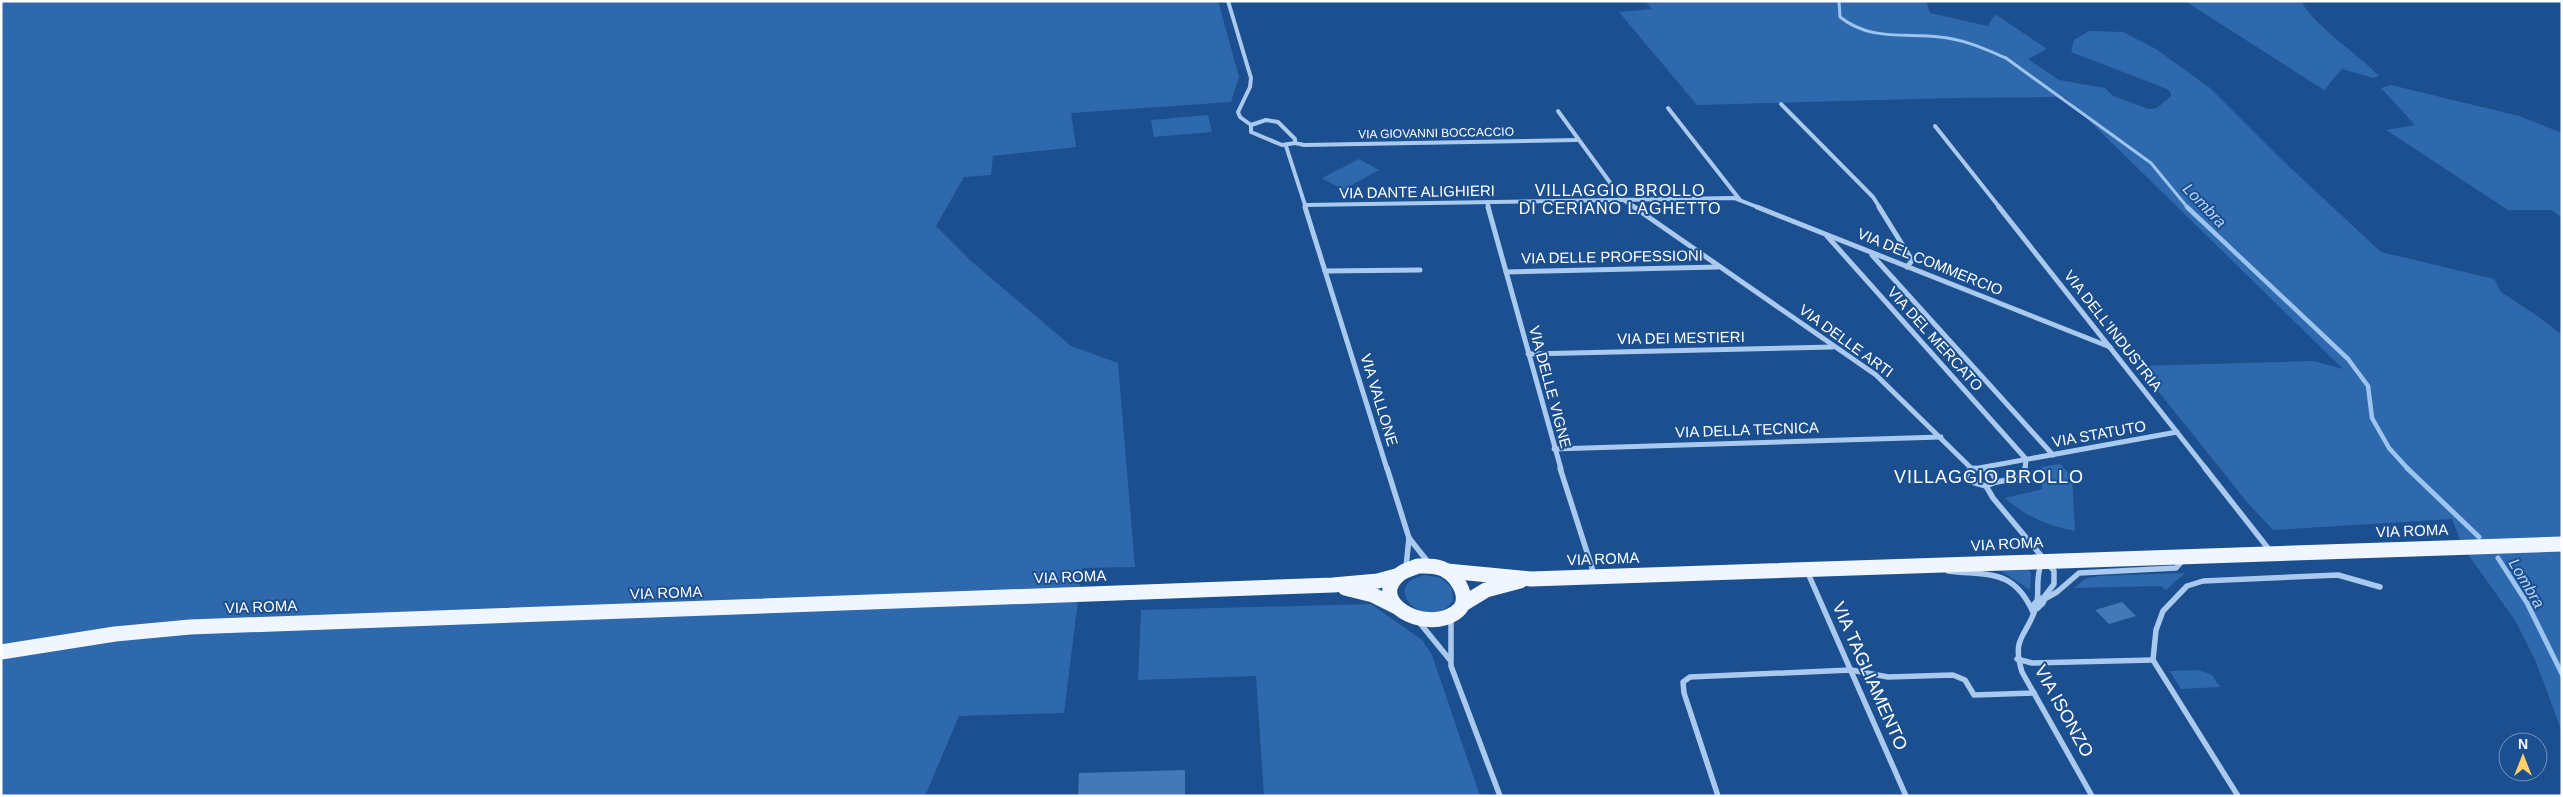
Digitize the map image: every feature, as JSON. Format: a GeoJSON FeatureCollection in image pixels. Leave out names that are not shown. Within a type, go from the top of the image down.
{"type":"FeatureCollection","features":[{"type":"Feature","properties":{"kind":"main road","name":"VIA ROMA"},"geometry":{"type":"LineString","coordinates":[[1447,571],[1531,579],[2271,552],[2562,544]]}},
{"type":"Feature","properties":{"kind":"main road"},"geometry":{"type":"LineString","coordinates":[[1430,566],[1447,571],[1462,584],[1465,594],[1463,604],[1452,616],[1438,621],[1418,621],[1402,613],[1395,606],[1390,596],[1391,585],[1401,572],[1430,566]]}},
{"type":"Feature","properties":{"kind":"main road","name":"VIA ROMA"},"geometry":{"type":"LineString","coordinates":[[1,652],[96,637],[190,627],[1333,585],[1378,581],[1401,572]]}},
{"type":"Feature","properties":{"kind":"main road","name":"VIA ROMA"},"geometry":{"type":"LineString","coordinates":[[1463,604],[1486,590],[1531,579]]}},
{"type":"Feature","properties":{"kind":"main road","name":"VIA ROMA"},"geometry":{"type":"LineString","coordinates":[[1333,585],[1374,594],[1395,606]]}},
{"type":"Feature","properties":{"kind":"street"},"geometry":{"type":"LineString","coordinates":[[1228,1],[1251,78],[1250,87],[1238,112],[1240,117],[1251,125]]}},
{"type":"Feature","properties":{"kind":"street"},"geometry":{"type":"LineString","coordinates":[[1781,104],[1873,198],[1910,257],[1911,262],[1907,267]]}},
{"type":"Feature","properties":{"kind":"street"},"geometry":{"type":"LineString","coordinates":[[1668,108],[1740,200]]}},
{"type":"Feature","properties":{"kind":"street","name":"VIA DELLE ARTI"},"geometry":{"type":"LineString","coordinates":[[1558,111],[1577,140],[1622,200],[1876,375],[1971,468],[1966,473],[1969,479],[1977,484],[1986,486]]}},
{"type":"Feature","properties":{"kind":"street"},"geometry":{"type":"LineString","coordinates":[[1260,120],[1278,122],[1295,138],[1295,142],[1286,146],[1255,134],[1249,128],[1251,125],[1260,120]]}},
{"type":"Feature","properties":{"kind":"street","name":"VIA DELL'INDUSTRIA"},"geometry":{"type":"LineString","coordinates":[[1935,126],[2271,552]]}},
{"type":"Feature","properties":{"kind":"street","name":"VIA GIOVANNI BOCCACCIO"},"geometry":{"type":"LineString","coordinates":[[1295,142],[1304,145],[1577,140]]}},
{"type":"Feature","properties":{"kind":"street","name":"VIA VALLONE"},"geometry":{"type":"LineString","coordinates":[[1286,146],[1410,538],[1430,566]]}},
{"type":"Feature","properties":{"kind":"street","name":"VIA DANTE ALIGHIERI"},"geometry":{"type":"LineString","coordinates":[[1305,205],[1727,198],[1740,200]]}},
{"type":"Feature","properties":{"kind":"street","name":"VIA DEL COMMERCIO"},"geometry":{"type":"LineString","coordinates":[[1740,200],[2110,347]]}},
{"type":"Feature","properties":{"kind":"street","name":"VIA DELLE VIGNE"},"geometry":{"type":"LineString","coordinates":[[1487,202],[1554,449],[1595,577]]}},
{"type":"Feature","properties":{"kind":"street","name":"VIA DEL MERCATO"},"geometry":{"type":"LineString","coordinates":[[1825,234],[2026,459]]}},
{"type":"Feature","properties":{"kind":"street","name":"VIA DEL MERCATO"},"geometry":{"type":"LineString","coordinates":[[1870,252],[2053,455]]}},
{"type":"Feature","properties":{"kind":"street","name":"VIA DELLE PROFESSIONI"},"geometry":{"type":"LineString","coordinates":[[1506,272],[1718,267]]}},
{"type":"Feature","properties":{"kind":"street"},"geometry":{"type":"LineString","coordinates":[[1325,271],[1420,270]]}},
{"type":"Feature","properties":{"kind":"street","name":"VIA DEI MESTIERI"},"geometry":{"type":"LineString","coordinates":[[1528,354],[1834,347]]}},
{"type":"Feature","properties":{"kind":"street","name":"VIA STATUTO"},"geometry":{"type":"LineString","coordinates":[[1971,468],[2177,432]]}},
{"type":"Feature","properties":{"kind":"street","name":"VIA DELLA TECNICA"},"geometry":{"type":"LineString","coordinates":[[1554,449],[1941,437]]}},
{"type":"Feature","properties":{"kind":"street"},"geometry":{"type":"LineString","coordinates":[[2026,459],[2025,477],[1996,482],[1986,486],[1993,498],[2017,525],[2043,560]]}},
{"type":"Feature","properties":{"kind":"street"},"geometry":{"type":"LineString","coordinates":[[1979,468],[1992,473],[1996,482]]}},
{"type":"Feature","properties":{"kind":"street","name":"VIA VALLONE"},"geometry":{"type":"LineString","coordinates":[[1401,572],[1410,538]]}},
{"type":"Feature","properties":{"kind":"street"},"geometry":{"type":"LineString","coordinates":[[1916,566],[1972,575],[1995,574],[2011,582],[2037,606],[2056,596],[2079,573],[2176,568],[2188,555]]}},
{"type":"Feature","properties":{"kind":"street","name":"VIA ISONZO"},"geometry":{"type":"LineString","coordinates":[[2037,606],[2037,572],[2043,560],[2054,571],[2056,580],[2037,606],[2017,643],[2017,659],[2092,796]]}},
{"type":"Feature","properties":{"kind":"street","name":"VIA TAGLIAMENTO"},"geometry":{"type":"LineString","coordinates":[[1806,568],[1906,796]]}},
{"type":"Feature","properties":{"kind":"street"},"geometry":{"type":"LineString","coordinates":[[2238,796],[2153,660],[2156,630],[2163,611],[2187,586],[2203,581],[2338,575],[2380,587]]}},
{"type":"Feature","properties":{"kind":"street"},"geometry":{"type":"LineString","coordinates":[[1450,660],[1452,616]]}},
{"type":"Feature","properties":{"kind":"street"},"geometry":{"type":"LineString","coordinates":[[1418,621],[1450,660],[1500,796]]}},
{"type":"Feature","properties":{"kind":"street"},"geometry":{"type":"LineString","coordinates":[[2017,659],[2032,663],[2153,660]]}},
{"type":"Feature","properties":{"kind":"street"},"geometry":{"type":"LineString","coordinates":[[1718,796],[1684,693],[1683,682],[1690,677],[1700,675],[1851,670],[1888,677],[1953,675],[1965,680],[1974,695],[2034,693]]}},
{"type":"Feature","properties":{"kind":"shaded area"},"geometry":{"type":"Polygon","coordinates":[[[1,1],[1218,1],[1239,77],[1231,102],[1071,113],[1076,147],[993,156],[991,175],[964,177],[936,226],[971,261],[1071,346],[1118,363],[1135,567],[1082,568],[1064,713],[959,716],[925,796],[1,796],[1,1]]]}},
{"type":"Feature","properties":{"kind":"shaded area"},"geometry":{"type":"Polygon","coordinates":[[[1645,1],[1926,1],[1930,13],[1988,26],[1995,14],[2047,49],[2028,59],[2059,80],[2105,88],[2113,96],[2149,109],[2157,108],[2171,96],[2167,89],[2071,52],[2074,40],[2089,31],[2123,32],[2156,49],[2210,88],[2281,159],[2381,252],[2494,279],[2501,292],[2562,335],[2562,732],[2536,662],[2516,622],[2463,547],[2452,519],[2273,530],[2247,502],[2138,366],[2314,361],[2343,369],[2065,97],[1697,105],[1619,12],[1652,9],[1645,1]]]}},
{"type":"Feature","properties":{"kind":"shaded area"},"geometry":{"type":"Polygon","coordinates":[[[2185,1],[2312,1],[2302,3],[2309,13],[2379,76],[2373,78],[2342,69],[2324,90],[2185,1]]]}},
{"type":"Feature","properties":{"kind":"shaded area"},"geometry":{"type":"Polygon","coordinates":[[[2391,85],[2519,116],[2562,133],[2562,218],[2552,210],[2508,210],[2386,130],[2415,125],[2381,88],[2391,85]]]}},
{"type":"Feature","properties":{"kind":"shaded area"},"geometry":{"type":"Polygon","coordinates":[[[1208,115],[1212,132],[1154,137],[1151,120],[1208,115]]]}},
{"type":"Feature","properties":{"kind":"shaded area"},"geometry":{"type":"Polygon","coordinates":[[[1359,159],[1379,170],[1343,190],[1322,178],[1359,159]]]}},
{"type":"Feature","properties":{"kind":"shaded area"},"geometry":{"type":"Polygon","coordinates":[[[2060,464],[2072,477],[2075,531],[2037,519],[2005,498],[2042,489],[2041,467],[2060,464]]]}},
{"type":"Feature","properties":{"kind":"shaded area"},"geometry":{"type":"Polygon","coordinates":[[[2028,570],[2031,573],[2030,590],[2001,571],[2028,570]]]}},
{"type":"Feature","properties":{"kind":"shaded area"},"geometry":{"type":"Polygon","coordinates":[[[2185,573],[2166,590],[2161,586],[2074,588],[2085,579],[2099,576],[2185,573]]]}},
{"type":"Feature","properties":{"kind":"shaded area"},"geometry":{"type":"Polygon","coordinates":[[[1425,575],[1441,578],[1452,588],[1453,601],[1443,610],[1431,613],[1420,611],[1411,605],[1406,597],[1405,588],[1411,580],[1425,575]]]}},
{"type":"Feature","properties":{"kind":"shaded area"},"geometry":{"type":"Polygon","coordinates":[[[1371,604],[1422,640],[1432,655],[1480,796],[1264,796],[1256,676],[1138,680],[1141,610],[1371,604]]]}},
{"type":"Feature","properties":{"kind":"shaded area"},"geometry":{"type":"Polygon","coordinates":[[[2198,670],[2212,675],[2220,687],[2181,689],[2170,671],[2198,670]]]}},
{"type":"Feature","properties":{"kind":"building"},"geometry":{"type":"Polygon","coordinates":[[[2122,602],[2136,616],[2109,624],[2095,610],[2122,602]]]}},
{"type":"Feature","properties":{"kind":"building"},"geometry":{"type":"Polygon","coordinates":[[[1185,770],[1185,796],[1078,796],[1079,773],[1185,770]]]}},
{"type":"Feature","properties":{"kind":"waterway","name":"Lombra"},"geometry":{"type":"LineString","coordinates":[[1839,1],[1840,17],[1851,25],[1863,30],[1875,33],[1949,38],[1974,45],[2006,58],[2151,163],[2188,208]]}},
{"type":"Feature","properties":{"kind":"waterway","name":"Lombra"},"geometry":{"type":"LineString","coordinates":[[2188,208],[2348,359],[2368,386],[2372,418],[2389,448],[2408,469]]}},
{"type":"Feature","properties":{"kind":"waterway","name":"Lombra"},"geometry":{"type":"LineString","coordinates":[[2408,469],[2479,537]]}},
{"type":"Feature","properties":{"kind":"waterway","name":"Lombra"},"geometry":{"type":"LineString","coordinates":[[2498,558],[2527,603],[2562,674]]}},
{"type":"Feature","properties":{"kind":"district","name":"VILLAGGIO BROLLO DI CERIANO LAGHETTO"},"geometry":{"type":"Point","coordinates":[1620,199]}},
{"type":"Feature","properties":{"kind":"district","name":"VILLAGGIO BROLLO"},"geometry":{"type":"Point","coordinates":[1989,477]}}]}
